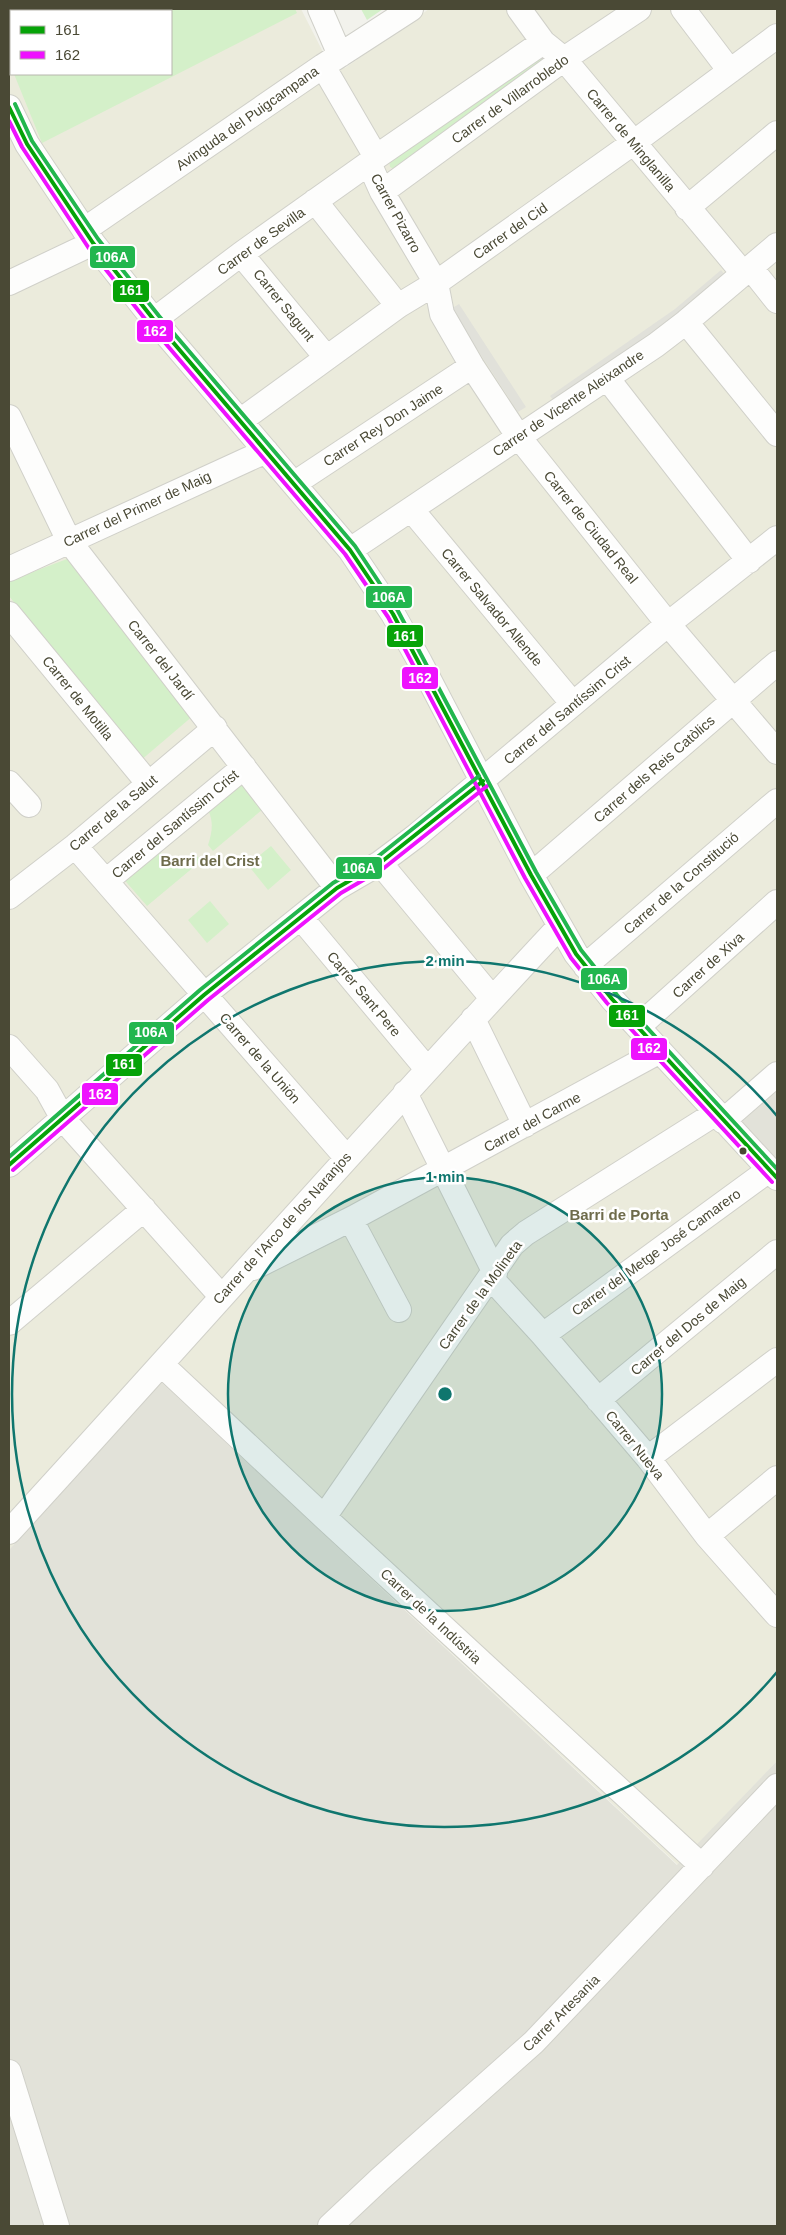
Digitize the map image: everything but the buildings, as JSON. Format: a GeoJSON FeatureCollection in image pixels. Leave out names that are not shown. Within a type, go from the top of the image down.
{"type":"FeatureCollection","features":[{"type":"Feature","properties":{"kind":"street","name":"Carrer Pizarro"},"geometry":{"type":"LineString","coordinates":[[320,9],[331,61],[372,160],[382,192],[436,283]]}},
{"type":"Feature","properties":{"kind":"street","name":"Avinguda del Puigcampana"},"geometry":{"type":"LineString","coordinates":[[9,283],[89,237],[331,61],[411,9]]}},
{"type":"Feature","properties":{"kind":"street","name":"Carrer de Minglanilla"},"geometry":{"type":"LineString","coordinates":[[519,9],[543,42],[564,60],[687,208],[777,300]]}},
{"type":"Feature","properties":{"kind":"street","name":"Carrer de Villarrobledo"},"geometry":{"type":"LineString","coordinates":[[382,192],[564,60],[639,9]]}},
{"type":"Feature","properties":{"kind":"street"},"geometry":{"type":"LineString","coordinates":[[683,9],[730,71]]}},
{"type":"Feature","properties":{"kind":"street","name":"Carrer del Cid"},"geometry":{"type":"LineString","coordinates":[[240,421],[398,306],[436,283],[633,143],[777,36]]}},
{"type":"Feature","properties":{"kind":"street","name":"Carrer de Villarrobledo"},"geometry":{"type":"LineString","coordinates":[[372,160],[543,42]]}},
{"type":"Feature","properties":{"kind":"street"},"geometry":{"type":"LineString","coordinates":[[9,107],[14,132],[89,237],[154,320],[295,483],[350,550],[393,614],[483,781],[531,876],[559,927],[585,966],[638,1027],[773,1174]]}},
{"type":"Feature","properties":{"kind":"street"},"geometry":{"type":"LineString","coordinates":[[687,208],[777,133]]}},
{"type":"Feature","properties":{"kind":"street","name":"Carrer de Sevilla"},"geometry":{"type":"LineString","coordinates":[[154,320],[241,254],[372,160]]}},
{"type":"Feature","properties":{"kind":"street"},"geometry":{"type":"LineString","coordinates":[[315,201],[398,306]]}},
{"type":"Feature","properties":{"kind":"street","name":"Carrer de Vicente Aleixandre"},"geometry":{"type":"LineString","coordinates":[[350,550],[607,378],[686,322],[777,244]]}},
{"type":"Feature","properties":{"kind":"street","name":"Carrer Sagunt"},"geometry":{"type":"LineString","coordinates":[[241,254],[326,357]]}},
{"type":"Feature","properties":{"kind":"street","name":"Carrer de Ciudad Real"},"geometry":{"type":"LineString","coordinates":[[436,283],[442,314],[472,366],[518,436],[668,624],[777,752]]}},
{"type":"Feature","properties":{"kind":"street"},"geometry":{"type":"LineString","coordinates":[[686,322],[777,434]]}},
{"type":"Feature","properties":{"kind":"street","name":"Carrer Rey Don Jaime"},"geometry":{"type":"LineString","coordinates":[[295,483],[472,366]]}},
{"type":"Feature","properties":{"kind":"street"},"geometry":{"type":"LineString","coordinates":[[607,378],[749,561]]}},
{"type":"Feature","properties":{"kind":"street","name":"Carrer del Jardí"},"geometry":{"type":"LineString","coordinates":[[9,417],[69,541],[337,888]]}},
{"type":"Feature","properties":{"kind":"street","name":"Carrer del Primer de Maig"},"geometry":{"type":"LineString","coordinates":[[9,569],[266,451]]}},
{"type":"Feature","properties":{"kind":"street","name":"Carrer Salvador Allende"},"geometry":{"type":"LineString","coordinates":[[411,509],[573,704]]}},
{"type":"Feature","properties":{"kind":"street","name":"Carrer del Santíssim Crist"},"geometry":{"type":"LineString","coordinates":[[9,1165],[204,995],[337,888],[380,863],[483,781],[668,624],[777,538]]}},
{"type":"Feature","properties":{"kind":"street","name":"Carrer de Motilla"},"geometry":{"type":"LineString","coordinates":[[9,614],[148,783]]}},
{"type":"Feature","properties":{"kind":"street","name":"Carrer dels Reis Catòlics"},"geometry":{"type":"LineString","coordinates":[[531,876],[777,663]]}},
{"type":"Feature","properties":{"kind":"street","name":"Carrer de la Salut"},"geometry":{"type":"LineString","coordinates":[[9,897],[75,846],[215,728]]}},
{"type":"Feature","properties":{"kind":"street","name":"Carrer del Santíssim Crist"},"geometry":{"type":"LineString","coordinates":[[106,881],[244,767]]}},
{"type":"Feature","properties":{"kind":"street"},"geometry":{"type":"LineString","coordinates":[[9,783],[28,805]]}},
{"type":"Feature","properties":{"kind":"street","name":"Carrer de la Constitució"},"geometry":{"type":"LineString","coordinates":[[585,966],[777,801]]}},
{"type":"Feature","properties":{"kind":"street","name":"Carrer de la Unión"},"geometry":{"type":"LineString","coordinates":[[75,846],[346,1157]]}},
{"type":"Feature","properties":{"kind":"street"},"geometry":{"type":"LineString","coordinates":[[380,863],[492,998]]}},
{"type":"Feature","properties":{"kind":"street","name":"Carrer de Xiva"},"geometry":{"type":"LineString","coordinates":[[638,1027],[777,902]]}},
{"type":"Feature","properties":{"kind":"street","name":"Carrer Sant Pere"},"geometry":{"type":"LineString","coordinates":[[302,918],[427,1069]]}},
{"type":"Feature","properties":{"kind":"street","name":"Carrer de l'Arco de los Naranjos"},"geometry":{"type":"LineString","coordinates":[[9,1532],[162,1364],[346,1157],[559,927]]}},
{"type":"Feature","properties":{"kind":"street"},"geometry":{"type":"LineString","coordinates":[[473,1020],[525,1125]]}},
{"type":"Feature","properties":{"kind":"street"},"geometry":{"type":"LineString","coordinates":[[9,1047],[47,1090],[63,1118],[221,1296]]}},
{"type":"Feature","properties":{"kind":"street","name":"Carrer del Carme"},"geometry":{"type":"LineString","coordinates":[[242,1273],[351,1220],[660,1051]]}},
{"type":"Feature","properties":{"kind":"street","name":"Carrer de la Molineta"},"geometry":{"type":"LineString","coordinates":[[324,1517],[512,1245],[526,1233],[720,1117],[777,1074]]}},
{"type":"Feature","properties":{"kind":"street","name":"Carrer Nueva"},"geometry":{"type":"LineString","coordinates":[[405,1093],[444,1170],[493,1275],[648,1458],[708,1536],[776,1612]]}},
{"type":"Feature","properties":{"kind":"street","name":"Carrer del Metge José Camarero"},"geometry":{"type":"LineString","coordinates":[[543,1335],[773,1174]]}},
{"type":"Feature","properties":{"kind":"street"},"geometry":{"type":"LineString","coordinates":[[304,1204],[320,1235]]}},
{"type":"Feature","properties":{"kind":"street"},"geometry":{"type":"LineString","coordinates":[[9,1323],[144,1210]]}},
{"type":"Feature","properties":{"kind":"street"},"geometry":{"type":"LineString","coordinates":[[351,1220],[398,1310]]}},
{"type":"Feature","properties":{"kind":"street","name":"Carrer del Dos de Maig"},"geometry":{"type":"LineString","coordinates":[[598,1400],[777,1252]]}},
{"type":"Feature","properties":{"kind":"street"},"geometry":{"type":"LineString","coordinates":[[648,1458],[777,1360]]}},
{"type":"Feature","properties":{"kind":"street","name":"Carrer de la Indústria"},"geometry":{"type":"LineString","coordinates":[[162,1364],[324,1517],[702,1866]]}},
{"type":"Feature","properties":{"kind":"street"},"geometry":{"type":"LineString","coordinates":[[708,1536],[777,1478]]}},
{"type":"Feature","properties":{"kind":"street","name":"Carrer Artesania"},"geometry":{"type":"LineString","coordinates":[[330,2226],[534,2042],[777,1786]]}},
{"type":"Feature","properties":{"kind":"street"},"geometry":{"type":"LineString","coordinates":[[9,2072],[57,2226]]}},
{"type":"Feature","properties":{"kind":"shaded area"},"geometry":{"type":"Polygon","coordinates":[[[9,9],[301,9],[323,52],[345,68],[429,9],[777,9],[777,1080],[722,1129],[777,1193],[777,1761],[678,1865],[161,1382],[9,1550],[9,9]]]}},
{"type":"Feature","properties":{"kind":"shaded area"},"geometry":{"type":"Polygon","coordinates":[[[721,270],[728,279],[557,405],[550,396],[675,309],[721,270]]]}},
{"type":"Feature","properties":{"kind":"shaded area"},"geometry":{"type":"Polygon","coordinates":[[[459,304],[526,407],[518,412],[451,309],[459,304]]]}},
{"type":"Feature","properties":{"kind":"shaded area"},"geometry":{"type":"Polygon","coordinates":[[[777,1080],[777,1193],[722,1129],[777,1080]]]}},
{"type":"Feature","properties":{"kind":"shaded area"},"geometry":{"type":"Polygon","coordinates":[[[161,1382],[677,1865],[777,1761],[777,2226],[9,2226],[9,1550],[161,1382]]]}},
{"type":"Feature","properties":{"kind":"green space"},"geometry":{"type":"Polygon","coordinates":[[[9,9],[295,9],[297,13],[42,143],[14,75],[172,75],[172,10],[10,10],[10,63],[9,9]]]}},
{"type":"Feature","properties":{"kind":"green space"},"geometry":{"type":"Polygon","coordinates":[[[361,9],[383,9],[367,20],[361,9]]]}},
{"type":"Feature","properties":{"kind":"green space"},"geometry":{"type":"Polygon","coordinates":[[[536,54],[543,59],[543,66],[396,170],[390,167],[389,159],[536,54]]]}},
{"type":"Feature","properties":{"kind":"green space"},"geometry":{"type":"Polygon","coordinates":[[[67,559],[194,715],[140,761],[9,596],[9,581],[67,559]]]}},
{"type":"Feature","properties":{"kind":"green space"},"geometry":{"type":"Polygon","coordinates":[[[239,778],[263,809],[213,851],[208,845],[212,824],[205,805],[239,778]]]}},
{"type":"Feature","properties":{"kind":"green space"},"geometry":{"type":"Polygon","coordinates":[[[271,846],[291,870],[268,890],[248,865],[271,846]]]}},
{"type":"Feature","properties":{"kind":"green space"},"geometry":{"type":"Polygon","coordinates":[[[154,848],[174,859],[186,859],[197,856],[201,861],[147,906],[121,876],[154,848]]]}},
{"type":"Feature","properties":{"kind":"green space"},"geometry":{"type":"Polygon","coordinates":[[[210,901],[229,924],[207,943],[188,920],[210,901]]]}},
{"type":"Feature","properties":{"kind":"transit line","name":"106A"},"geometry":{"type":"LineString","coordinates":[[15,104],[32,141],[98,239],[159,316],[355,546],[398,611],[536,872],[581,950],[617,995],[777,1169]]}},
{"type":"Feature","properties":{"kind":"transit line","name":"161"},"geometry":{"type":"LineString","coordinates":[[9,107],[27,144],[93,243],[154,320],[350,550],[393,614],[531,875],[576,954],[612,999],[777,1178]]}},
{"type":"Feature","properties":{"kind":"transit line","name":"162"},"geometry":{"type":"LineString","coordinates":[[9,121],[22,147],[88,247],[149,324],[345,554],[388,617],[525,878],[571,958],[607,1003],[772,1182]]}},
{"type":"Feature","properties":{"kind":"transit line","name":"106A"},"geometry":{"type":"LineString","coordinates":[[9,1157],[200,990],[333,883],[376,858],[479,776]]}},
{"type":"Feature","properties":{"kind":"transit line","name":"161"},"geometry":{"type":"LineString","coordinates":[[9,1165],[204,995],[337,888],[380,863],[483,781]]}},
{"type":"Feature","properties":{"kind":"transit line","name":"162"},"geometry":{"type":"LineString","coordinates":[[13,1170],[208,1000],[341,893],[384,868],[487,786]]}},
{"type":"Feature","properties":{"kind":"district","name":"Barri del Crist"},"geometry":{"type":"Point","coordinates":[210,861]}},
{"type":"Feature","properties":{"kind":"district","name":"Barri de Porta"},"geometry":{"type":"Point","coordinates":[619,1215]}}]}
